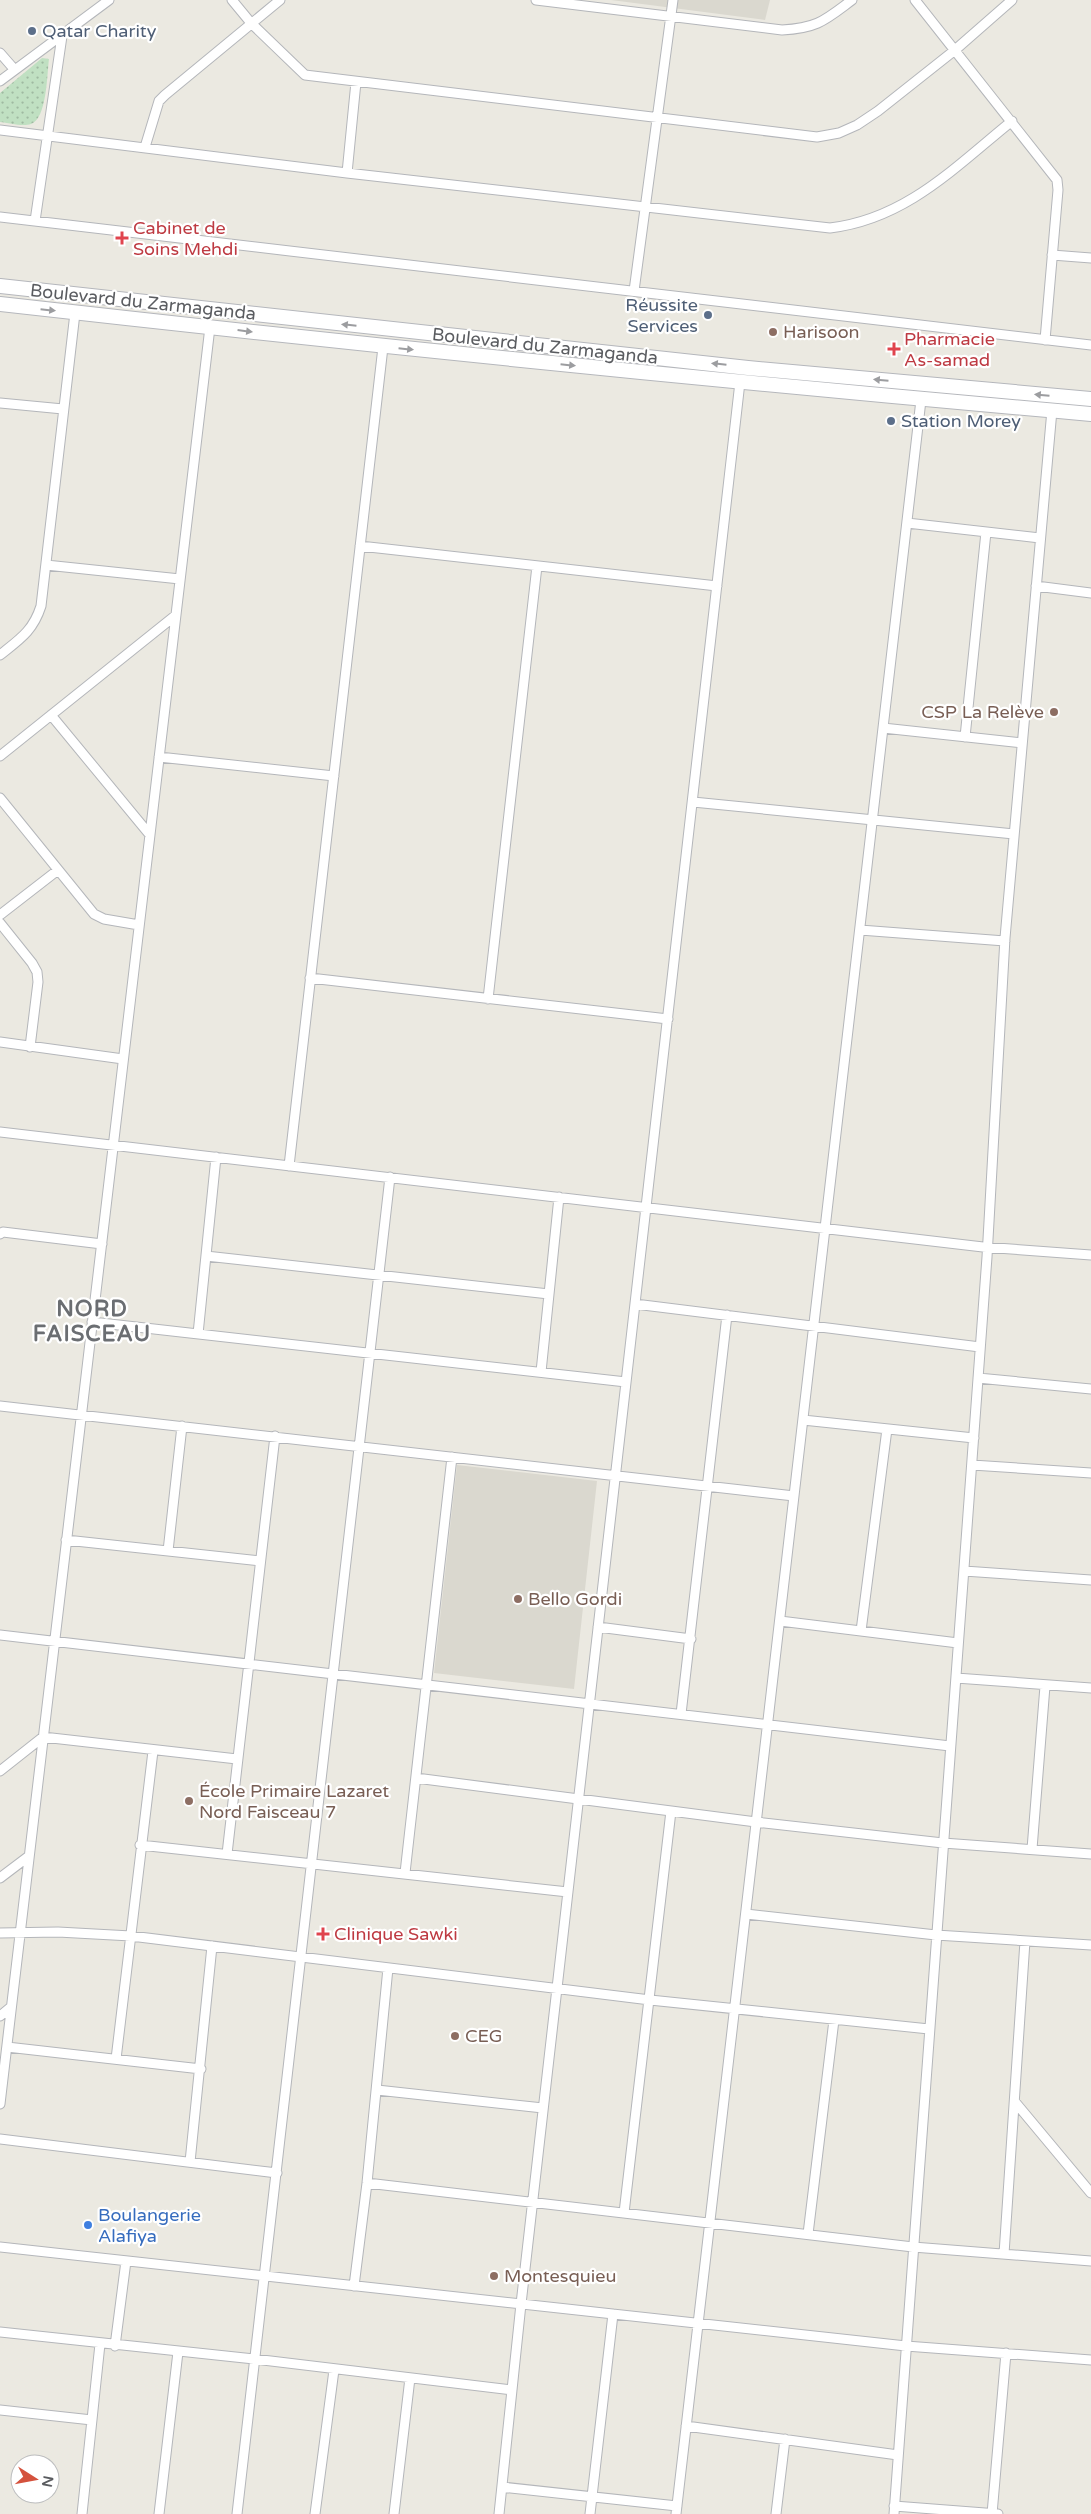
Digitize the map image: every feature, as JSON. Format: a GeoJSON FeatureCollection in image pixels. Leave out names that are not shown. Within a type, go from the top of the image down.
{"type":"FeatureCollection","features":[{"type":"Feature","properties":{"kind":"main road","name":"Boulevard du Zarmaganda"},"geometry":{"type":"LineString","coordinates":[[0,286],[748,368],[1091,399]]}},
{"type":"Feature","properties":{"kind":"main road","name":"Boulevard du Zarmaganda"},"geometry":{"type":"LineString","coordinates":[[0,304],[382,347],[921,400],[1091,414]]}},
{"type":"Feature","properties":{"kind":"street"},"geometry":{"type":"LineString","coordinates":[[0,81],[109,0]]}},
{"type":"Feature","properties":{"kind":"street"},"geometry":{"type":"LineString","coordinates":[[232,0],[250,24],[305,75],[817,136],[839,133],[857,125],[878,111],[955,50],[1012,0]]}},
{"type":"Feature","properties":{"kind":"street"},"geometry":{"type":"LineString","coordinates":[[145,147],[159,101],[280,0]]}},
{"type":"Feature","properties":{"kind":"street"},"geometry":{"type":"LineString","coordinates":[[536,0],[782,30],[802,29],[820,24],[852,0]]}},
{"type":"Feature","properties":{"kind":"street"},"geometry":{"type":"LineString","coordinates":[[634,291],[655,118],[673,0]]}},
{"type":"Feature","properties":{"kind":"street"},"geometry":{"type":"LineString","coordinates":[[915,0],[1012,121],[1056,180],[1058,190],[1045,340]]}},
{"type":"Feature","properties":{"kind":"street"},"geometry":{"type":"LineString","coordinates":[[35,221],[62,36]]}},
{"type":"Feature","properties":{"kind":"street"},"geometry":{"type":"LineString","coordinates":[[0,53],[14,70]]}},
{"type":"Feature","properties":{"kind":"street"},"geometry":{"type":"LineString","coordinates":[[346,173],[356,82]]}},
{"type":"Feature","properties":{"kind":"street"},"geometry":{"type":"LineString","coordinates":[[0,130],[346,173],[830,228],[869,221],[894,210],[924,192],[1012,121]]}},
{"type":"Feature","properties":{"kind":"street"},"geometry":{"type":"LineString","coordinates":[[0,217],[1091,345]]}},
{"type":"Feature","properties":{"kind":"street"},"geometry":{"type":"LineString","coordinates":[[1052,256],[1091,258]]}},
{"type":"Feature","properties":{"kind":"street"},"geometry":{"type":"LineString","coordinates":[[0,655],[26,635],[36,622],[40,606],[75,312]]}},
{"type":"Feature","properties":{"kind":"street"},"geometry":{"type":"LineString","coordinates":[[0,2104],[210,327]]}},
{"type":"Feature","properties":{"kind":"street"},"geometry":{"type":"LineString","coordinates":[[289,1166],[382,347]]}},
{"type":"Feature","properties":{"kind":"street"},"geometry":{"type":"LineString","coordinates":[[499,2514],[532,2203],[740,382]]}},
{"type":"Feature","properties":{"kind":"street"},"geometry":{"type":"LineString","coordinates":[[502,2487],[592,2496],[677,2510],[921,400]]}},
{"type":"Feature","properties":{"kind":"street"},"geometry":{"type":"LineString","coordinates":[[0,403],[63,409]]}},
{"type":"Feature","properties":{"kind":"street"},"geometry":{"type":"LineString","coordinates":[[998,2514],[894,2510],[988,1248],[1005,940],[1052,410]]}},
{"type":"Feature","properties":{"kind":"street"},"geometry":{"type":"LineString","coordinates":[[907,523],[1040,538]]}},
{"type":"Feature","properties":{"kind":"street"},"geometry":{"type":"LineString","coordinates":[[965,737],[986,532]]}},
{"type":"Feature","properties":{"kind":"street"},"geometry":{"type":"LineString","coordinates":[[360,546],[717,586]]}},
{"type":"Feature","properties":{"kind":"street"},"geometry":{"type":"LineString","coordinates":[[46,565],[180,579]]}},
{"type":"Feature","properties":{"kind":"street"},"geometry":{"type":"LineString","coordinates":[[488,998],[538,566]]}},
{"type":"Feature","properties":{"kind":"street"},"geometry":{"type":"LineString","coordinates":[[1036,586],[1091,593]]}},
{"type":"Feature","properties":{"kind":"street"},"geometry":{"type":"LineString","coordinates":[[0,756],[176,615]]}},
{"type":"Feature","properties":{"kind":"street"},"geometry":{"type":"LineString","coordinates":[[52,715],[150,835]]}},
{"type":"Feature","properties":{"kind":"street"},"geometry":{"type":"LineString","coordinates":[[883,728],[1022,743]]}},
{"type":"Feature","properties":{"kind":"street"},"geometry":{"type":"LineString","coordinates":[[159,757],[334,776]]}},
{"type":"Feature","properties":{"kind":"street"},"geometry":{"type":"LineString","coordinates":[[0,798],[94,914],[104,920],[139,925]]}},
{"type":"Feature","properties":{"kind":"street"},"geometry":{"type":"LineString","coordinates":[[692,802],[1014,834]]}},
{"type":"Feature","properties":{"kind":"street"},"geometry":{"type":"LineString","coordinates":[[0,916],[58,870]]}},
{"type":"Feature","properties":{"kind":"street"},"geometry":{"type":"LineString","coordinates":[[0,923],[37,972],[38,982],[30,1047]]}},
{"type":"Feature","properties":{"kind":"street"},"geometry":{"type":"LineString","coordinates":[[860,930],[1005,940]]}},
{"type":"Feature","properties":{"kind":"street"},"geometry":{"type":"LineString","coordinates":[[310,978],[668,1019]]}},
{"type":"Feature","properties":{"kind":"street"},"geometry":{"type":"LineString","coordinates":[[0,1042],[123,1059]]}},
{"type":"Feature","properties":{"kind":"street"},"geometry":{"type":"LineString","coordinates":[[0,1132],[988,1248],[1091,1255]]}},
{"type":"Feature","properties":{"kind":"street"},"geometry":{"type":"LineString","coordinates":[[198,1334],[216,1157]]}},
{"type":"Feature","properties":{"kind":"street"},"geometry":{"type":"LineString","coordinates":[[237,2514],[390,1177]]}},
{"type":"Feature","properties":{"kind":"street"},"geometry":{"type":"LineString","coordinates":[[541,1372],[559,1197]]}},
{"type":"Feature","properties":{"kind":"street"},"geometry":{"type":"LineString","coordinates":[[0,1234],[3,1232],[102,1244]]}},
{"type":"Feature","properties":{"kind":"street"},"geometry":{"type":"LineString","coordinates":[[206,1256],[549,1294]]}},
{"type":"Feature","properties":{"kind":"street"},"geometry":{"type":"LineString","coordinates":[[635,1304],[980,1347]]}},
{"type":"Feature","properties":{"kind":"street"},"geometry":{"type":"LineString","coordinates":[[681,1714],[691,1639],[726,1316]]}},
{"type":"Feature","properties":{"kind":"street"},"geometry":{"type":"LineString","coordinates":[[92,1322],[626,1382]]}},
{"type":"Feature","properties":{"kind":"street"},"geometry":{"type":"LineString","coordinates":[[978,1378],[1091,1389]]}},
{"type":"Feature","properties":{"kind":"street"},"geometry":{"type":"LineString","coordinates":[[0,1406],[794,1496]]}},
{"type":"Feature","properties":{"kind":"street"},"geometry":{"type":"LineString","coordinates":[[803,1420],[974,1438]]}},
{"type":"Feature","properties":{"kind":"street"},"geometry":{"type":"LineString","coordinates":[[168,1551],[182,1426]]}},
{"type":"Feature","properties":{"kind":"street"},"geometry":{"type":"LineString","coordinates":[[861,1631],[887,1429]]}},
{"type":"Feature","properties":{"kind":"street"},"geometry":{"type":"LineString","coordinates":[[227,1854],[274,1436]]}},
{"type":"Feature","properties":{"kind":"street"},"geometry":{"type":"LineString","coordinates":[[405,1873],[452,1457]]}},
{"type":"Feature","properties":{"kind":"street"},"geometry":{"type":"LineString","coordinates":[[972,1465],[1091,1473]]}},
{"type":"Feature","properties":{"kind":"street"},"geometry":{"type":"LineString","coordinates":[[66,1540],[260,1561]]}},
{"type":"Feature","properties":{"kind":"street"},"geometry":{"type":"LineString","coordinates":[[964,1571],[1091,1580]]}},
{"type":"Feature","properties":{"kind":"street"},"geometry":{"type":"LineString","coordinates":[[780,1621],[958,1643]]}},
{"type":"Feature","properties":{"kind":"street"},"geometry":{"type":"LineString","coordinates":[[598,1627],[691,1639]]}},
{"type":"Feature","properties":{"kind":"street"},"geometry":{"type":"LineString","coordinates":[[0,1635],[950,1746]]}},
{"type":"Feature","properties":{"kind":"street"},"geometry":{"type":"LineString","coordinates":[[956,1678],[1091,1688]]}},
{"type":"Feature","properties":{"kind":"street"},"geometry":{"type":"LineString","coordinates":[[1032,1850],[1044,1686]]}},
{"type":"Feature","properties":{"kind":"street"},"geometry":{"type":"LineString","coordinates":[[0,1771],[43,1737],[153,1751],[237,1759]]}},
{"type":"Feature","properties":{"kind":"street"},"geometry":{"type":"LineString","coordinates":[[116,2059],[140,1845],[153,1751]]}},
{"type":"Feature","properties":{"kind":"street"},"geometry":{"type":"LineString","coordinates":[[416,1778],[756,1822],[943,1843],[1091,1854]]}},
{"type":"Feature","properties":{"kind":"street"},"geometry":{"type":"LineString","coordinates":[[624,2213],[671,1812]]}},
{"type":"Feature","properties":{"kind":"street"},"geometry":{"type":"LineString","coordinates":[[140,1845],[568,1892]]}},
{"type":"Feature","properties":{"kind":"street"},"geometry":{"type":"LineString","coordinates":[[0,1878],[29,1856]]}},
{"type":"Feature","properties":{"kind":"street"},"geometry":{"type":"LineString","coordinates":[[746,1914],[936,1935],[1091,1945]]}},
{"type":"Feature","properties":{"kind":"street"},"geometry":{"type":"LineString","coordinates":[[0,1933],[58,1932],[131,1936],[650,2000],[929,2029]]}},
{"type":"Feature","properties":{"kind":"street"},"geometry":{"type":"LineString","coordinates":[[1004,2254],[1025,1941]]}},
{"type":"Feature","properties":{"kind":"street"},"geometry":{"type":"LineString","coordinates":[[190,2162],[201,2069],[212,1946]]}},
{"type":"Feature","properties":{"kind":"street"},"geometry":{"type":"LineString","coordinates":[[354,2286],[377,2090],[388,1968]]}},
{"type":"Feature","properties":{"kind":"street"},"geometry":{"type":"LineString","coordinates":[[0,2016],[11,2007]]}},
{"type":"Feature","properties":{"kind":"street"},"geometry":{"type":"LineString","coordinates":[[808,2234],[834,2020]]}},
{"type":"Feature","properties":{"kind":"street"},"geometry":{"type":"LineString","coordinates":[[7,2047],[201,2069]]}},
{"type":"Feature","properties":{"kind":"street"},"geometry":{"type":"LineString","coordinates":[[377,2090],[543,2108]]}},
{"type":"Feature","properties":{"kind":"street"},"geometry":{"type":"LineString","coordinates":[[1015,2102],[1090,2189]]}},
{"type":"Feature","properties":{"kind":"street"},"geometry":{"type":"LineString","coordinates":[[0,2139],[276,2172]]}},
{"type":"Feature","properties":{"kind":"street"},"geometry":{"type":"LineString","coordinates":[[367,2183],[913,2246],[1091,2261]]}},
{"type":"Feature","properties":{"kind":"street"},"geometry":{"type":"LineString","coordinates":[[0,2248],[906,2346],[1091,2360]]}},
{"type":"Feature","properties":{"kind":"street"},"geometry":{"type":"LineString","coordinates":[[115,2346],[126,2261]]}},
{"type":"Feature","properties":{"kind":"street"},"geometry":{"type":"LineString","coordinates":[[590,2514],[613,2314]]}},
{"type":"Feature","properties":{"kind":"street"},"geometry":{"type":"LineString","coordinates":[[0,2332],[115,2346],[254,2358],[334,2370],[512,2390]]}},
{"type":"Feature","properties":{"kind":"street"},"geometry":{"type":"LineString","coordinates":[[82,2514],[100,2344]]}},
{"type":"Feature","properties":{"kind":"street"},"geometry":{"type":"LineString","coordinates":[[159,2514],[178,2352]]}},
{"type":"Feature","properties":{"kind":"street"},"geometry":{"type":"LineString","coordinates":[[992,2514],[1006,2354]]}},
{"type":"Feature","properties":{"kind":"street"},"geometry":{"type":"LineString","coordinates":[[315,2514],[334,2370]]}},
{"type":"Feature","properties":{"kind":"street"},"geometry":{"type":"LineString","coordinates":[[394,2514],[410,2378]]}},
{"type":"Feature","properties":{"kind":"street"},"geometry":{"type":"LineString","coordinates":[[0,2410],[92,2420]]}},
{"type":"Feature","properties":{"kind":"street"},"geometry":{"type":"LineString","coordinates":[[686,2426],[898,2455]]}},
{"type":"Feature","properties":{"kind":"street"},"geometry":{"type":"LineString","coordinates":[[776,2514],[785,2439]]}},
{"type":"Feature","properties":{"kind":"shaded area"},"geometry":{"type":"Polygon","coordinates":[[[611,0],[770,0],[765,20],[611,0]]]}},
{"type":"Feature","properties":{"kind":"shaded area"},"geometry":{"type":"Polygon","coordinates":[[[457,1465],[597,1481],[574,1689],[434,1673],[457,1465]]]}},
{"type":"Feature","properties":{"kind":"green space"},"geometry":{"type":"Polygon","coordinates":[[[42,58],[49,59],[45,95],[40,114],[31,124],[16,125],[0,122],[0,93],[42,58]]]}},
{"type":"Feature","properties":{"kind":"place","name":"Qatar Charity"},"geometry":{"type":"Point","coordinates":[32,31]}},
{"type":"Feature","properties":{"kind":"place","name":"Cabinet de Soins Mehdi"},"geometry":{"type":"Point","coordinates":[122,238]}},
{"type":"Feature","properties":{"kind":"place","name":"Réussite Services"},"geometry":{"type":"Point","coordinates":[708,315]}},
{"type":"Feature","properties":{"kind":"place","name":"Harisoon"},"geometry":{"type":"Point","coordinates":[773,332]}},
{"type":"Feature","properties":{"kind":"place","name":"Pharmacie As-samad"},"geometry":{"type":"Point","coordinates":[894,349]}},
{"type":"Feature","properties":{"kind":"place","name":"Station Morey"},"geometry":{"type":"Point","coordinates":[891,421]}},
{"type":"Feature","properties":{"kind":"place","name":"CSP La Relève"},"geometry":{"type":"Point","coordinates":[1054,712]}},
{"type":"Feature","properties":{"kind":"place","name":"Bello Gordi"},"geometry":{"type":"Point","coordinates":[518,1599]}},
{"type":"Feature","properties":{"kind":"place","name":"École Primaire Lazaret Nord Faisceau 7"},"geometry":{"type":"Point","coordinates":[189,1801]}},
{"type":"Feature","properties":{"kind":"place","name":"Clinique Sawki"},"geometry":{"type":"Point","coordinates":[323,1934]}},
{"type":"Feature","properties":{"kind":"place","name":"CEG"},"geometry":{"type":"Point","coordinates":[455,2036]}},
{"type":"Feature","properties":{"kind":"place","name":"Boulangerie Alafiya"},"geometry":{"type":"Point","coordinates":[88,2225]}},
{"type":"Feature","properties":{"kind":"place","name":"Montesquieu"},"geometry":{"type":"Point","coordinates":[494,2276]}},
{"type":"Feature","properties":{"kind":"district","name":"NORD FAISCEAU"},"geometry":{"type":"Point","coordinates":[92,1322]}}]}
